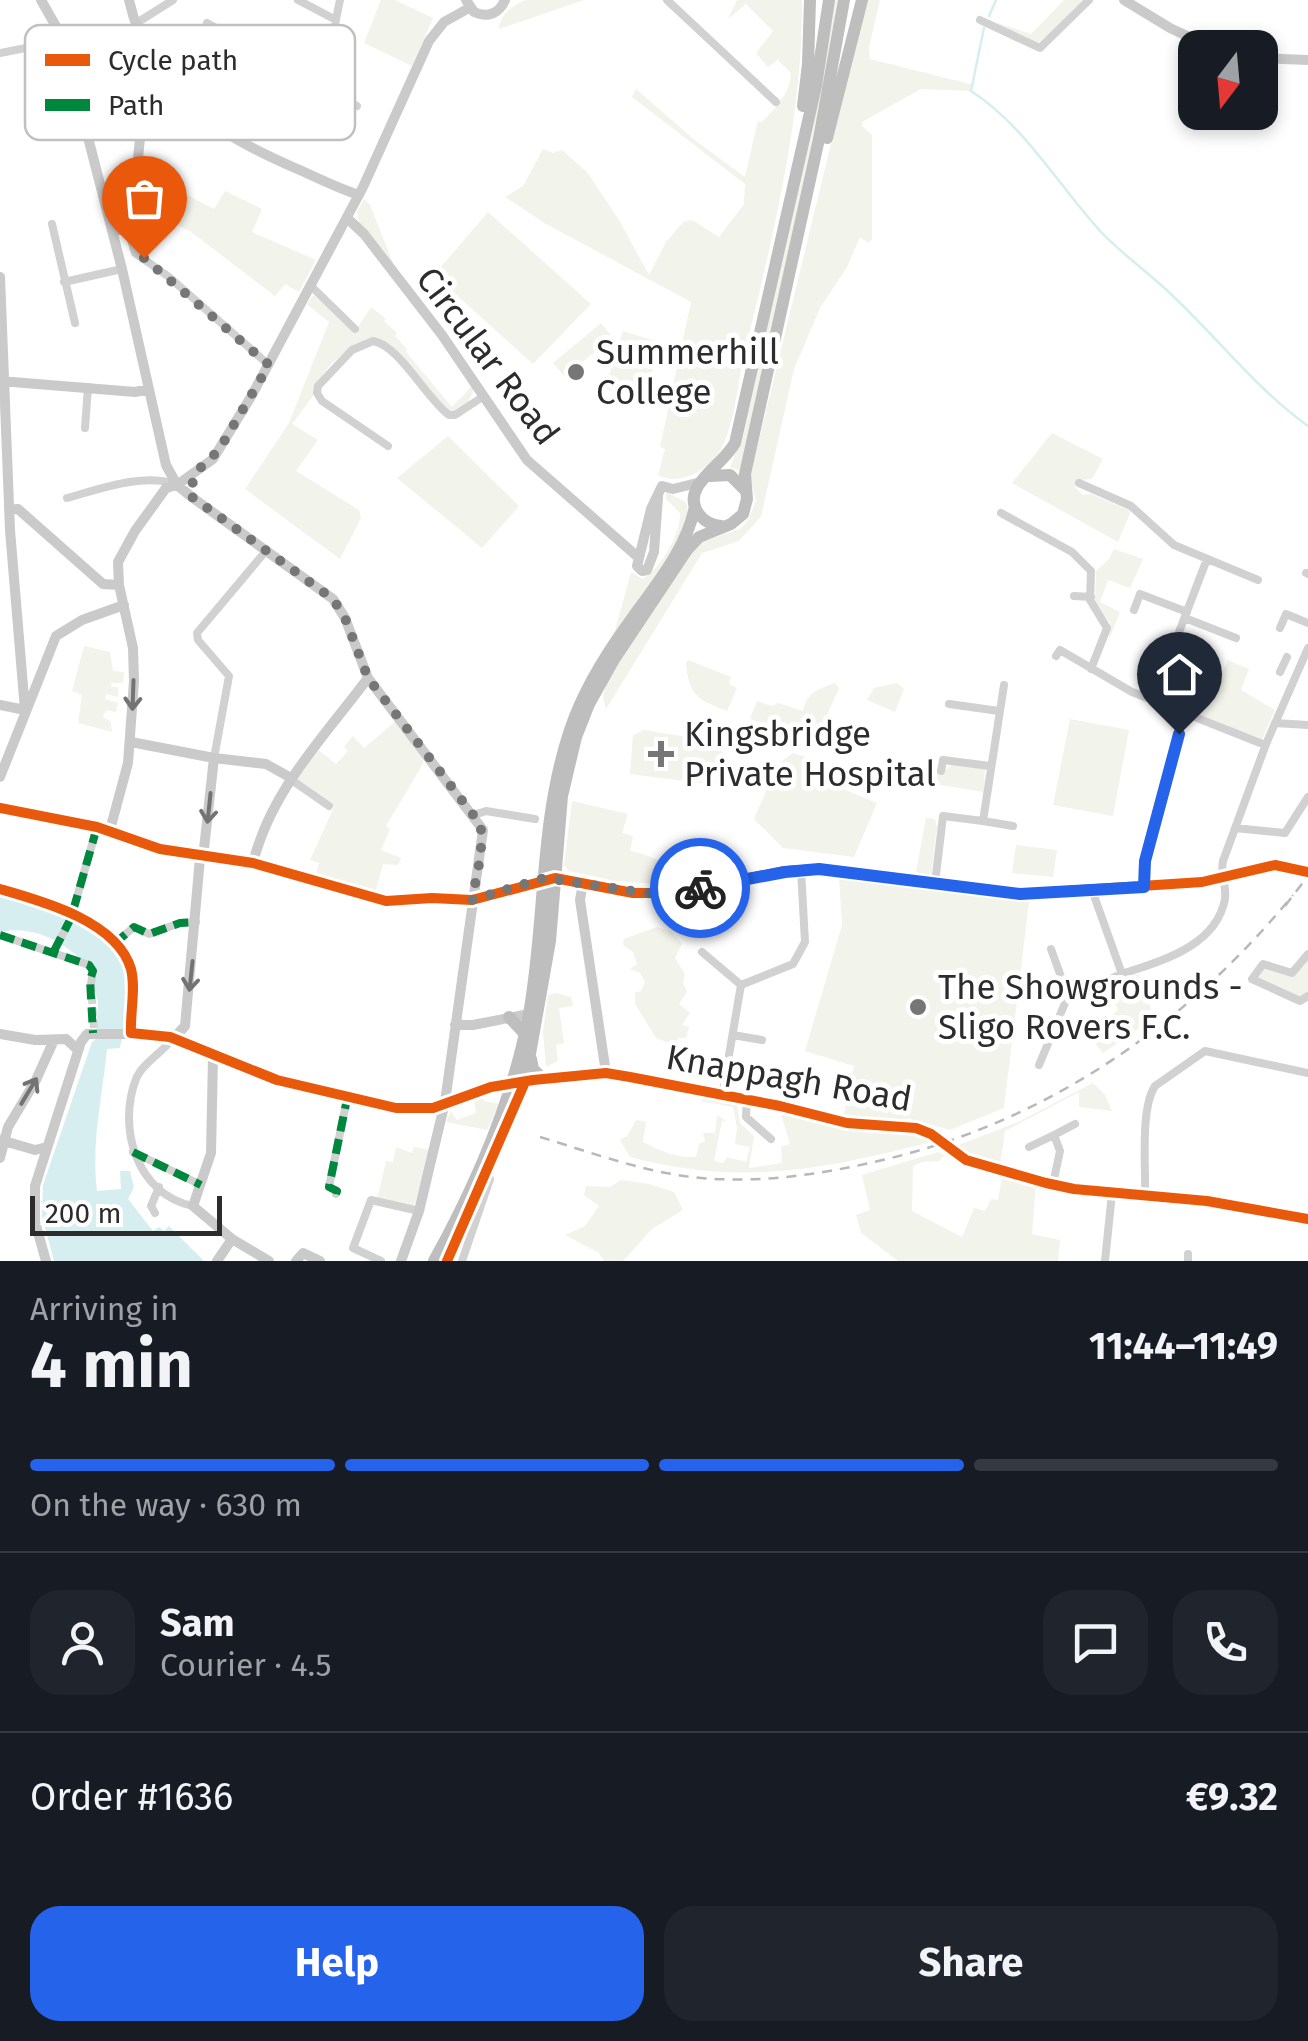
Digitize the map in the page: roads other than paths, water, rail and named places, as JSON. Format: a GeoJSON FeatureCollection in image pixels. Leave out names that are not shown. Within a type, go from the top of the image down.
{"type":"FeatureCollection","features":[{"type":"Feature","properties":{"kind":"highway"},"geometry":{"type":"LineString","coordinates":[[774,276],[805,96],[810,0]]}},
{"type":"Feature","properties":{"kind":"highway"},"geometry":{"type":"LineString","coordinates":[[543,1078],[533,1069],[530,1057],[534,1013],[550,941],[551,804],[578,708],[608,652],[684,538],[704,479],[723,462],[735,443],[816,86],[829,0]]}},
{"type":"Feature","properties":{"kind":"highway"},"geometry":{"type":"LineString","coordinates":[[550,878],[562,796],[576,737],[590,704],[613,661],[688,550],[699,537],[743,514],[745,474],[820,139],[844,0]]}},
{"type":"Feature","properties":{"kind":"highway"},"geometry":{"type":"LineString","coordinates":[[790,270],[862,0]]}},
{"type":"Feature","properties":{"kind":"highway"},"geometry":{"type":"LineString","coordinates":[[704,479],[730,475],[746,492]]}},
{"type":"Feature","properties":{"kind":"highway"},"geometry":{"type":"LineString","coordinates":[[694,505],[702,520],[724,526]]}},
{"type":"Feature","properties":{"kind":"highway"},"geometry":{"type":"LineString","coordinates":[[447,1261],[518,1082],[524,1033],[534,1013]]}},
{"type":"Feature","properties":{"kind":"highway"},"geometry":{"type":"LineString","coordinates":[[508,1017],[524,1033]]}},
{"type":"Feature","properties":{"kind":"highway"},"geometry":{"type":"LineString","coordinates":[[434,1261],[530,1057]]}},
{"type":"Feature","properties":{"kind":"street"},"geometry":{"type":"LineString","coordinates":[[41,0],[57,25]]}},
{"type":"Feature","properties":{"kind":"street"},"geometry":{"type":"LineString","coordinates":[[129,0],[135,24],[173,0]]}},
{"type":"Feature","properties":{"kind":"street"},"geometry":{"type":"LineString","coordinates":[[298,0],[336,20]]}},
{"type":"Feature","properties":{"kind":"street"},"geometry":{"type":"LineString","coordinates":[[335,25],[340,0]]}},
{"type":"Feature","properties":{"kind":"street"},"geometry":{"type":"LineString","coordinates":[[110,830],[131,742],[133,648],[118,562],[124,549],[166,488],[198,470],[219,450],[359,196],[429,41],[444,22],[468,4],[487,15],[499,10],[505,0]]}},
{"type":"Feature","properties":{"kind":"street"},"geometry":{"type":"LineString","coordinates":[[666,0],[776,102]]}},
{"type":"Feature","properties":{"kind":"street"},"geometry":{"type":"LineString","coordinates":[[980,20],[1040,48],[1088,0]]}},
{"type":"Feature","properties":{"kind":"street"},"geometry":{"type":"LineString","coordinates":[[1116,0],[1141,5]]}},
{"type":"Feature","properties":{"kind":"street"},"geometry":{"type":"LineString","coordinates":[[1124,0],[1141,5],[1178,32]]}},
{"type":"Feature","properties":{"kind":"street"},"geometry":{"type":"LineString","coordinates":[[207,23],[211,25]]}},
{"type":"Feature","properties":{"kind":"street"},"geometry":{"type":"LineString","coordinates":[[0,53],[25,48]]}},
{"type":"Feature","properties":{"kind":"street"},"geometry":{"type":"LineString","coordinates":[[1278,59],[1308,60]]}},
{"type":"Feature","properties":{"kind":"street"},"geometry":{"type":"LineString","coordinates":[[89,140],[166,465],[177,485]]}},
{"type":"Feature","properties":{"kind":"street"},"geometry":{"type":"LineString","coordinates":[[140,140],[130,240],[135,253],[170,277],[269,365]]}},
{"type":"Feature","properties":{"kind":"street"},"geometry":{"type":"LineString","coordinates":[[240,140],[359,196]]}},
{"type":"Feature","properties":{"kind":"street","name":"Circular Road"},"geometry":{"type":"LineString","coordinates":[[347,218],[364,234],[442,335],[527,460],[639,558],[650,510],[662,486],[673,489],[704,479]]}},
{"type":"Feature","properties":{"kind":"street"},"geometry":{"type":"LineString","coordinates":[[52,224],[75,323]]}},
{"type":"Feature","properties":{"kind":"street"},"geometry":{"type":"LineString","coordinates":[[112,231],[131,228]]}},
{"type":"Feature","properties":{"kind":"street"},"geometry":{"type":"LineString","coordinates":[[64,282],[122,269]]}},
{"type":"Feature","properties":{"kind":"street"},"geometry":{"type":"LineString","coordinates":[[0,277],[9,510],[26,710]]}},
{"type":"Feature","properties":{"kind":"street"},"geometry":{"type":"LineString","coordinates":[[310,285],[355,328]]}},
{"type":"Feature","properties":{"kind":"street"},"geometry":{"type":"LineString","coordinates":[[388,446],[322,401],[317,393],[318,386],[352,350],[373,341],[386,345],[449,415],[484,396]]}},
{"type":"Feature","properties":{"kind":"street"},"geometry":{"type":"LineString","coordinates":[[2,382],[135,392],[148,389]]}},
{"type":"Feature","properties":{"kind":"street"},"geometry":{"type":"LineString","coordinates":[[85,428],[88,387]]}},
{"type":"Feature","properties":{"kind":"street"},"geometry":{"type":"LineString","coordinates":[[188,494],[198,470]]}},
{"type":"Feature","properties":{"kind":"street"},"geometry":{"type":"LineString","coordinates":[[67,498],[142,481],[177,485],[333,599],[345,618],[368,678],[474,815],[483,835],[446,1102],[419,1210],[401,1261]]}},
{"type":"Feature","properties":{"kind":"street"},"geometry":{"type":"LineString","coordinates":[[1080,484],[1131,506],[1168,541],[1258,580]]}},
{"type":"Feature","properties":{"kind":"street"},"geometry":{"type":"LineString","coordinates":[[673,489],[694,505]]}},
{"type":"Feature","properties":{"kind":"street"},"geometry":{"type":"LineString","coordinates":[[9,510],[18,509],[104,584],[119,584]]}},
{"type":"Feature","properties":{"kind":"street"},"geometry":{"type":"LineString","coordinates":[[1001,513],[1081,559],[1091,571],[1091,597],[1107,628],[1091,669]]}},
{"type":"Feature","properties":{"kind":"street"},"geometry":{"type":"LineString","coordinates":[[265,552],[197,634],[229,676],[214,758],[185,1026],[137,1075],[130,1114],[133,1152],[141,1170],[180,1202],[194,1206],[232,1239],[268,1261]]}},
{"type":"Feature","properties":{"kind":"street"},"geometry":{"type":"LineString","coordinates":[[1153,700],[1208,559]]}},
{"type":"Feature","properties":{"kind":"street"},"geometry":{"type":"LineString","coordinates":[[1134,610],[1140,594],[1236,638]]}},
{"type":"Feature","properties":{"kind":"street"},"geometry":{"type":"LineString","coordinates":[[1074,596],[1091,597]]}},
{"type":"Feature","properties":{"kind":"street"},"geometry":{"type":"LineString","coordinates":[[0,777],[59,633],[124,605]]}},
{"type":"Feature","properties":{"kind":"street"},"geometry":{"type":"LineString","coordinates":[[1280,628],[1286,614],[1308,623]]}},
{"type":"Feature","properties":{"kind":"street"},"geometry":{"type":"LineString","coordinates":[[1068,996],[1182,952],[1204,935],[1222,908],[1226,888],[1223,861],[1265,745],[1308,648]]}},
{"type":"Feature","properties":{"kind":"street"},"geometry":{"type":"LineString","coordinates":[[1056,656],[1060,650],[1153,700],[1265,745]]}},
{"type":"Feature","properties":{"kind":"street"},"geometry":{"type":"LineString","coordinates":[[1286,657],[1281,670],[1297,674]]}},
{"type":"Feature","properties":{"kind":"street"},"geometry":{"type":"LineString","coordinates":[[24,674],[40,680]]}},
{"type":"Feature","properties":{"kind":"street"},"geometry":{"type":"LineString","coordinates":[[253,863],[265,821],[290,778],[368,678]]}},
{"type":"Feature","properties":{"kind":"street"},"geometry":{"type":"LineString","coordinates":[[984,821],[1004,685]]}},
{"type":"Feature","properties":{"kind":"street"},"geometry":{"type":"LineString","coordinates":[[949,704],[999,711]]}},
{"type":"Feature","properties":{"kind":"street"},"geometry":{"type":"LineString","coordinates":[[0,705],[26,710]]}},
{"type":"Feature","properties":{"kind":"street"},"geometry":{"type":"LineString","coordinates":[[1144,887],[1145,861],[1183,718]]}},
{"type":"Feature","properties":{"kind":"street"},"geometry":{"type":"LineString","coordinates":[[1275,723],[1308,724]]}},
{"type":"Feature","properties":{"kind":"street"},"geometry":{"type":"LineString","coordinates":[[131,742],[266,764],[329,806]]}},
{"type":"Feature","properties":{"kind":"street"},"geometry":{"type":"LineString","coordinates":[[941,771],[942,760],[990,766]]}},
{"type":"Feature","properties":{"kind":"street"},"geometry":{"type":"LineString","coordinates":[[1235,828],[1285,833],[1308,797]]}},
{"type":"Feature","properties":{"kind":"street"},"geometry":{"type":"LineString","coordinates":[[0,808],[97,826],[160,849],[253,863],[380,900],[472,900],[550,878],[633,893],[674,894],[801,870],[838,869],[1020,894],[1223,878],[1262,866],[1296,867],[1308,872]]}},
{"type":"Feature","properties":{"kind":"street"},"geometry":{"type":"LineString","coordinates":[[474,815],[486,811],[536,819]]}},
{"type":"Feature","properties":{"kind":"street"},"geometry":{"type":"LineString","coordinates":[[935,883],[938,816],[1013,826]]}},
{"type":"Feature","properties":{"kind":"street"},"geometry":{"type":"LineString","coordinates":[[0,935],[50,953],[54,949],[71,915],[97,826]]}},
{"type":"Feature","properties":{"kind":"street"},"geometry":{"type":"LineString","coordinates":[[741,984],[793,964],[805,942],[801,870]]}},
{"type":"Feature","properties":{"kind":"street"},"geometry":{"type":"LineString","coordinates":[[580,882],[606,1073]]}},
{"type":"Feature","properties":{"kind":"street"},"geometry":{"type":"LineString","coordinates":[[0,889],[71,915],[114,944],[130,967],[129,1033]]}},
{"type":"Feature","properties":{"kind":"street"},"geometry":{"type":"LineString","coordinates":[[1092,890],[1122,974]]}},
{"type":"Feature","properties":{"kind":"street"},"geometry":{"type":"LineString","coordinates":[[114,944],[134,927],[149,934],[196,922]]}},
{"type":"Feature","properties":{"kind":"street"},"geometry":{"type":"LineString","coordinates":[[54,949],[89,965],[93,971],[90,984]]}},
{"type":"Feature","properties":{"kind":"street"},"geometry":{"type":"LineString","coordinates":[[1040,1065],[1068,996],[1051,949]]}},
{"type":"Feature","properties":{"kind":"street"},"geometry":{"type":"LineString","coordinates":[[702,952],[741,984]]}},
{"type":"Feature","properties":{"kind":"street"},"geometry":{"type":"LineString","coordinates":[[1308,954],[1292,973],[1263,964],[1252,979],[1300,1001],[1308,996]]}},
{"type":"Feature","properties":{"kind":"street"},"geometry":{"type":"LineString","coordinates":[[722,1096],[741,984]]}},
{"type":"Feature","properties":{"kind":"street"},"geometry":{"type":"LineString","coordinates":[[455,1024],[474,1025],[534,1013]]}},
{"type":"Feature","properties":{"kind":"street","name":"Knappagh Road"},"geometry":{"type":"LineString","coordinates":[[80,1046],[87,1034],[95,1032],[156,1034],[277,1080],[396,1108],[432,1108],[518,1082],[606,1073],[847,1124],[924,1130],[966,1160],[1054,1184],[1207,1200],[1308,1219]]}},
{"type":"Feature","properties":{"kind":"street"},"geometry":{"type":"LineString","coordinates":[[0,1034],[66,1039],[80,1046],[41,1148],[33,1206],[46,1261]]}},
{"type":"Feature","properties":{"kind":"street"},"geometry":{"type":"LineString","coordinates":[[733,1035],[762,1040]]}},
{"type":"Feature","properties":{"kind":"street"},"geometry":{"type":"LineString","coordinates":[[0,1158],[2,1140],[54,1040]]}},
{"type":"Feature","properties":{"kind":"street"},"geometry":{"type":"LineString","coordinates":[[1145,1195],[1147,1123],[1150,1094],[1155,1086],[1205,1052],[1308,1074]]}},
{"type":"Feature","properties":{"kind":"street"},"geometry":{"type":"LineString","coordinates":[[194,1206],[211,1153],[214,1057]]}},
{"type":"Feature","properties":{"kind":"street"},"geometry":{"type":"LineString","coordinates":[[336,1194],[328,1186],[347,1098]]}},
{"type":"Feature","properties":{"kind":"street"},"geometry":{"type":"LineString","coordinates":[[747,1100],[746,1118],[771,1139]]}},
{"type":"Feature","properties":{"kind":"street"},"geometry":{"type":"LineString","coordinates":[[1029,1147],[1075,1124]]}},
{"type":"Feature","properties":{"kind":"street"},"geometry":{"type":"LineString","coordinates":[[1054,1135],[1060,1151],[1054,1184]]}},
{"type":"Feature","properties":{"kind":"street"},"geometry":{"type":"LineString","coordinates":[[2,1140],[41,1148]]}},
{"type":"Feature","properties":{"kind":"street"},"geometry":{"type":"LineString","coordinates":[[133,1152],[201,1186]]}},
{"type":"Feature","properties":{"kind":"street"},"geometry":{"type":"LineString","coordinates":[[462,1261],[490,1179]]}},
{"type":"Feature","properties":{"kind":"street"},"geometry":{"type":"LineString","coordinates":[[154,1213],[151,1206],[160,1187]]}},
{"type":"Feature","properties":{"kind":"street"},"geometry":{"type":"LineString","coordinates":[[1105,1261],[1112,1193]]}},
{"type":"Feature","properties":{"kind":"street"},"geometry":{"type":"LineString","coordinates":[[380,1261],[353,1248],[371,1200],[419,1210]]}},
{"type":"Feature","properties":{"kind":"street"},"geometry":{"type":"LineString","coordinates":[[217,1261],[232,1239]]}},
{"type":"Feature","properties":{"kind":"street"},"geometry":{"type":"LineString","coordinates":[[296,1261],[308,1253],[320,1261]]}},
{"type":"Feature","properties":{"kind":"water"},"geometry":{"type":"Polygon","coordinates":[[[0,894],[74,920],[108,942],[120,956],[128,977],[129,1015],[120,1048],[107,1049],[96,1138],[97,1191],[121,1189],[120,1171],[130,1171],[134,1187],[128,1199],[153,1231],[159,1227],[164,1231],[169,1226],[204,1261],[54,1261],[42,1216],[43,1185],[96,1039],[98,1001],[91,980],[95,977],[54,940],[28,931],[0,932],[0,894]]]}},
{"type":"Feature","properties":{"kind":"waterway"},"geometry":{"type":"LineString","coordinates":[[989,16],[996,0]]}},
{"type":"Feature","properties":{"kind":"waterway"},"geometry":{"type":"LineString","coordinates":[[984,28],[971,91],[1024,138],[1101,232],[1175,298],[1272,397],[1308,426]]}},
{"type":"Feature","properties":{"kind":"tunnel"},"geometry":{"type":"LineString","coordinates":[[91,984],[94,1030]]}},
{"type":"Feature","properties":{"kind":"railway"},"geometry":{"type":"LineString","coordinates":[[1285,906],[1308,876]]}},
{"type":"Feature","properties":{"kind":"railway"},"geometry":{"type":"LineString","coordinates":[[540,1137],[660,1172],[723,1179],[767,1179],[831,1171],[936,1145],[1052,1096],[1106,1064],[1206,987],[1293,895]]}},
{"type":"Feature","properties":{"kind":"place","name":"Summerhill College"},"geometry":{"type":"Point","coordinates":[576,372]}},
{"type":"Feature","properties":{"kind":"place","name":"Kingsbridge Private Hospital"},"geometry":{"type":"Point","coordinates":[661,754]}},
{"type":"Feature","properties":{"kind":"place","name":"The Showgrounds - Sligo Rovers F.C."},"geometry":{"type":"Point","coordinates":[918,1007]}}]}
